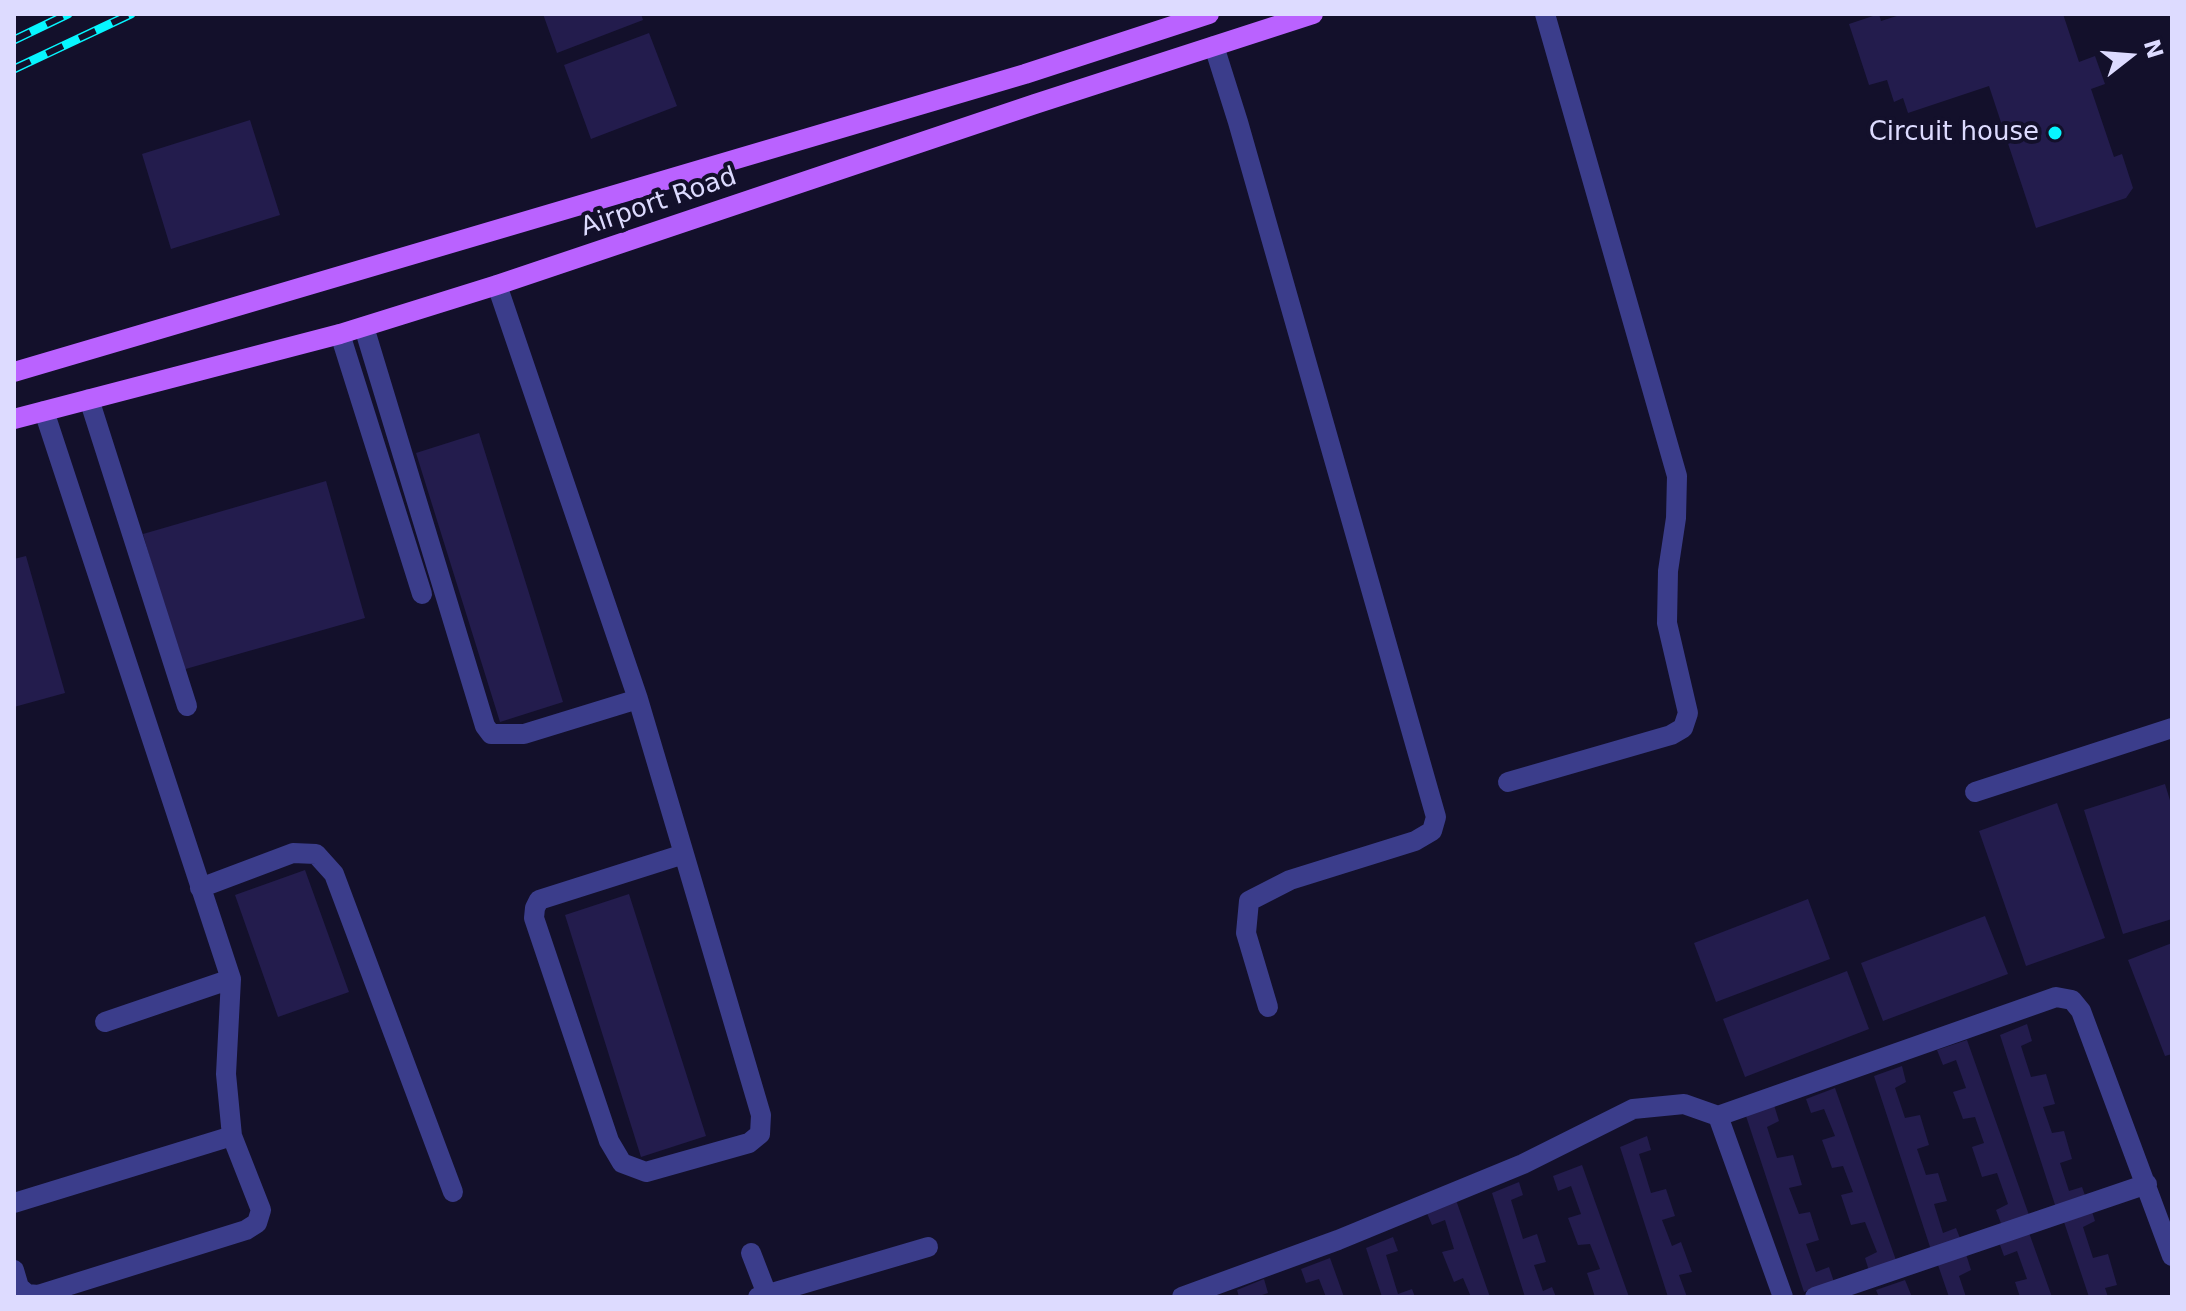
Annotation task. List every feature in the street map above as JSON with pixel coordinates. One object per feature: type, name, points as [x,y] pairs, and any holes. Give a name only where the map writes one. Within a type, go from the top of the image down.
[{"type":"main road","name":"Airport Road","points":[[14,372],[1025,74],[1209,14]]},
{"type":"main road","name":"Airport Road","points":[[14,419],[364,327],[1313,14]]},
{"type":"street","points":[[1508,782],[1671,735],[1683,728],[1688,713],[1667,623],[1668,571],[1676,518],[1677,476],[1545,14]]},
{"type":"street","points":[[1214,46],[1436,817],[1432,831],[1415,841],[1290,880],[1249,901],[1246,933],[1268,1007]]},
{"type":"street","points":[[497,285],[638,699],[684,854],[761,1115],[760,1134],[749,1143],[646,1172],[622,1163],[609,1141],[534,918],[535,908],[539,900],[684,854]]},
{"type":"street","points":[[364,327],[485,726],[491,734],[524,734],[638,699]]},
{"type":"street","points":[[340,334],[422,594]]},
{"type":"street","points":[[89,399],[187,706]]},
{"type":"street","points":[[14,1270],[19,1287],[27,1294],[38,1295],[246,1230],[257,1223],[261,1210],[232,1136],[226,1074],[231,979],[44,411]]},
{"type":"street","points":[[1975,792],[2172,728]]},
{"type":"street","points":[[200,888],[293,853],[316,854],[334,874],[453,1192]]},
{"type":"street","points":[[105,1022],[231,979]]},
{"type":"street","points":[[1182,1297],[1338,1240],[1523,1164],[1633,1109],[1684,1104],[1718,1116],[2056,997],[2072,1000],[2081,1011],[2172,1256]]},
{"type":"street","points":[[1718,1116],[1783,1297]]},
{"type":"street","points":[[14,1203],[232,1136]]},
{"type":"street","points":[[1815,1297],[2147,1184]]},
{"type":"street","points":[[751,1253],[765,1296],[928,1247]]},
{"type":"building","points":[[543,14],[641,14],[643,20],[557,53]]},
{"type":"building","name":"Circuit house","points":[[1879,14],[1881,21],[1903,14],[2063,14],[2079,62],[2095,56],[2105,84],[2091,89],[2114,157],[2122,154],[2133,188],[2126,198],[2036,228],[1989,86],[1908,113],[1903,98],[1894,102],[1887,80],[1869,85],[1849,24]]},
{"type":"building","points":[[649,33],[677,106],[591,139],[564,65]]},
{"type":"building","points":[[250,120],[280,215],[171,249],[142,154]]},
{"type":"building","points":[[479,433],[563,702],[500,722],[416,453]]},
{"type":"building","points":[[326,481],[365,618],[182,670],[143,534]]},
{"type":"building","points":[[26,556],[65,693],[14,707],[14,559]]},
{"type":"building","points":[[2165,784],[2172,807],[2172,919],[2123,934],[2084,810]]},
{"type":"building","points":[[2057,803],[2105,938],[2026,966],[1979,831]]},
{"type":"building","points":[[305,870],[349,992],[278,1017],[235,895]]},
{"type":"building","points":[[629,894],[706,1136],[641,1157],[565,915]]},
{"type":"building","points":[[1808,899],[1830,959],[1716,1002],[1694,943]]},
{"type":"building","points":[[1985,916],[2008,974],[1883,1021],[1861,963]]},
{"type":"building","points":[[2172,943],[2172,1054],[2165,1056],[2128,960]]},
{"type":"building","points":[[1847,971],[1869,1029],[1745,1077],[1723,1019]]},
{"type":"building","points":[[2027,1024],[2032,1041],[2021,1046],[2031,1077],[2046,1074],[2055,1104],[2043,1107],[2052,1133],[2064,1131],[2072,1159],[2060,1163],[2069,1191],[2082,1187],[2087,1201],[2057,1211],[2000,1035]]},
{"type":"building","points":[[1967,1040],[2029,1215],[2002,1226],[1996,1210],[2008,1204],[1997,1173],[1982,1177],[1972,1147],[1984,1143],[1975,1117],[1963,1119],[1953,1092],[1966,1088],[1956,1060],[1943,1065],[1937,1050]]},
{"type":"building","points":[[1902,1066],[1906,1082],[1895,1088],[1905,1118],[1920,1115],[1929,1145],[1917,1149],[1926,1175],[1938,1173],[1947,1201],[1934,1204],[1943,1233],[1956,1228],[1962,1243],[1932,1253],[1874,1076]]},
{"type":"building","points":[[1835,1088],[1897,1263],[1870,1274],[1865,1258],[1877,1252],[1865,1222],[1851,1225],[1841,1195],[1853,1192],[1843,1166],[1832,1168],[1822,1140],[1835,1136],[1824,1109],[1811,1113],[1806,1099]]},
{"type":"building","points":[[1774,1105],[1779,1121],[1767,1127],[1777,1158],[1793,1155],[1802,1185],[1789,1188],[1799,1214],[1810,1212],[1819,1240],[1806,1244],[1816,1272],[1829,1267],[1834,1282],[1804,1292],[1746,1116]]},
{"type":"building","points":[[1647,1136],[1651,1150],[1639,1154],[1651,1193],[1666,1189],[1675,1216],[1662,1220],[1672,1246],[1681,1242],[1692,1272],[1679,1275],[1687,1297],[1668,1297],[1620,1147]]},
{"type":"building","points":[[1582,1165],[1629,1297],[1595,1297],[1587,1273],[1600,1269],[1590,1244],[1578,1245],[1568,1218],[1581,1214],[1571,1186],[1558,1191],[1553,1176]]},
{"type":"building","points":[[1519,1182],[1523,1195],[1511,1200],[1523,1239],[1537,1234],[1546,1262],[1534,1265],[1543,1291],[1552,1287],[1556,1297],[1525,1297],[1492,1193]]},
{"type":"building","points":[[1456,1200],[1490,1297],[1471,1297],[1463,1278],[1454,1282],[1442,1252],[1454,1249],[1445,1220],[1432,1225],[1426,1211]]},
{"type":"building","points":[[2090,1205],[2095,1221],[2083,1227],[2093,1258],[2108,1254],[2117,1285],[2105,1288],[2108,1297],[2089,1297],[2062,1216]]},
{"type":"building","points":[[2028,1230],[2052,1297],[2020,1297],[2015,1282],[2027,1279],[2017,1251],[2004,1256],[1999,1242]]},
{"type":"building","points":[[1393,1237],[1398,1251],[1386,1255],[1398,1294],[1412,1289],[1415,1297],[1382,1297],[1366,1248]]},
{"type":"building","points":[[1966,1254],[1971,1270],[1959,1276],[1966,1297],[1949,1297],[1938,1265]]},
{"type":"building","points":[[1330,1258],[1344,1297],[1326,1297],[1319,1279],[1306,1283],[1301,1269]]},
{"type":"building","points":[[1264,1279],[1268,1293],[1239,1297],[1237,1290]]},
{"type":"building","points":[[1905,1280],[1912,1297],[1879,1297],[1876,1290]]},
{"type":"railway","points":[[14,40],[68,14]]},
{"type":"railway","points":[[14,69],[131,14]]},
{"type":"place","name":"Circuit house","points":[[2055,133]]}]
